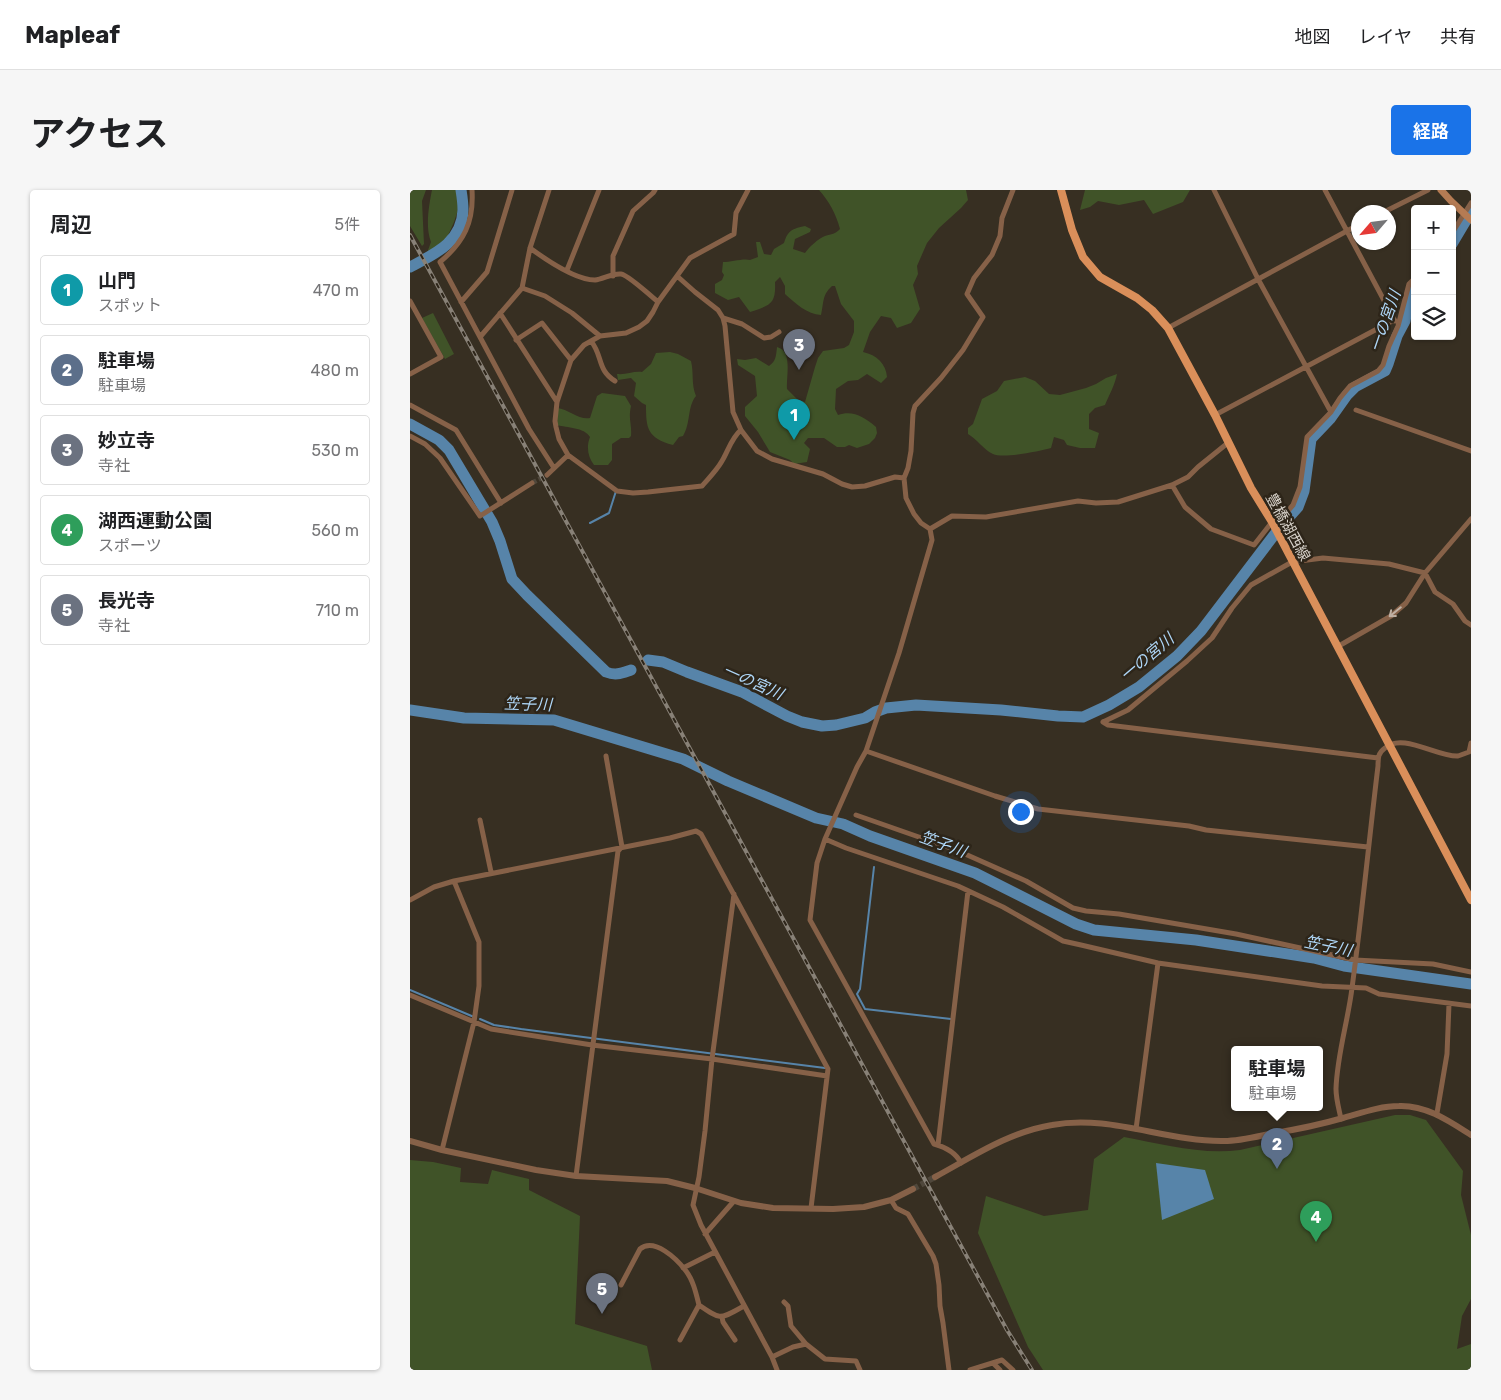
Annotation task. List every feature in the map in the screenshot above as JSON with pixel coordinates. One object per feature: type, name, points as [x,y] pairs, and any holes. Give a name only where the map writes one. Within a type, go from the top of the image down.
[{"type":"main road","name":"豊橋湖西線","points":[[1061,190],[1072,230],[1083,257],[1100,277],[1137,298],[1152,310],[1168,328],[1229,442],[1250,488],[1272,523],[1471,900]]},
{"type":"main road","points":[[1440,190],[1468,217]]},
{"type":"street","points":[[472,190],[472,207],[468,227],[461,241],[440,262],[529,429],[554,468]]},
{"type":"street","points":[[461,302],[486,272],[512,190]]},
{"type":"street","points":[[480,337],[522,288],[530,248],[549,190]]},
{"type":"street","points":[[567,270],[599,190]]},
{"type":"street","points":[[613,276],[613,256],[633,211],[655,190]]},
{"type":"street","points":[[741,430],[722,462],[702,486],[633,493],[617,491],[568,455],[559,439],[555,421],[556,402],[571,360],[584,345],[600,336],[626,333],[647,321],[658,302],[690,258],[734,234],[736,213],[748,190]]},
{"type":"street","points":[[961,1163],[954,1154],[934,1144],[810,920],[817,863],[825,839],[866,751],[899,653],[932,540],[930,529],[921,523],[914,514],[906,498],[904,478],[911,451],[913,413],[915,406],[941,378],[963,350],[983,317],[967,294],[974,278],[992,255],[1000,236],[1002,218],[1013,190]]},
{"type":"street","points":[[1214,190],[1258,279],[1331,412]]},
{"type":"street","points":[[1325,190],[1398,326]]},
{"type":"street","points":[[1396,206],[1428,190]]},
{"type":"street","points":[[1456,229],[1468,217],[1471,203]]},
{"type":"street","points":[[1168,328],[1351,229]]},
{"type":"street","points":[[530,248],[575,276],[588,280],[597,280],[621,274],[628,277],[658,302]]},
{"type":"street","points":[[677,276],[718,310],[723,318],[733,412],[741,430],[753,446],[764,455],[823,474],[852,487],[865,486],[895,477],[904,478]]},
{"type":"street","points":[[1172,486],[1184,507],[1211,529],[1254,545],[1272,523],[1293,505],[1300,487],[1307,437],[1331,412],[1350,386],[1381,368],[1398,326],[1411,282]]},
{"type":"street","points":[[522,288],[545,296],[572,313],[600,336]]},
{"type":"street","points":[[410,301],[441,357],[410,374]]},
{"type":"street","points":[[500,313],[556,402]]},
{"type":"street","points":[[723,318],[742,324],[764,338],[779,332]]},
{"type":"street","points":[[1215,415],[1394,320]]},
{"type":"street","points":[[516,340],[542,322],[571,360]]},
{"type":"street","points":[[591,341],[598,349],[604,373],[615,381]]},
{"type":"street","points":[[410,405],[456,430],[501,503]]},
{"type":"street","points":[[1356,410],[1471,451]]},
{"type":"street","points":[[410,436],[425,444],[440,458],[480,516],[532,484]]},
{"type":"street","points":[[930,529],[952,516],[986,517],[1078,501],[1096,503],[1118,502],[1172,486],[1188,477],[1229,442]]},
{"type":"street","points":[[547,475],[568,455]]},
{"type":"street","points":[[1337,647],[1391,616],[1406,603],[1425,573],[1471,519]]},
{"type":"street","points":[[1378,758],[1108,725],[1103,722],[1128,710],[1194,656],[1212,638],[1232,608],[1251,585],[1292,562],[1323,558],[1389,564],[1425,573],[1436,592],[1453,604],[1471,625]]},
{"type":"street","points":[[1341,1119],[1336,1090],[1352,985],[1378,758],[1389,744],[1395,743],[1410,744],[1458,756],[1469,752],[1471,743]]},
{"type":"street","points":[[866,751],[1038,809],[1368,848]]},
{"type":"street","points":[[606,756],[622,847]]},
{"type":"street","points":[[856,815],[956,850],[1026,881],[1073,908],[1236,934],[1355,960],[1433,964],[1471,972]]},
{"type":"street","points":[[480,820],[490,872]]},
{"type":"street","points":[[410,900],[434,887],[490,872],[670,838],[696,831],[701,834],[828,1069],[810,1208]]},
{"type":"street","points":[[825,839],[968,891],[1003,907],[1063,941],[1158,963],[1322,986],[1352,985],[1366,988],[1379,994],[1471,1006]]},
{"type":"street","points":[[576,1176],[618,851],[622,847]]},
{"type":"street","points":[[442,1150],[474,1022],[479,986],[479,942],[454,881]]},
{"type":"street","points":[[938,1145],[968,891]]},
{"type":"street","points":[[734,893],[712,1059],[705,1131],[693,1205],[705,1234],[772,1357],[777,1370]]},
{"type":"street","points":[[1136,1129],[1158,963]]},
{"type":"street","points":[[410,995],[491,1029],[592,1045],[712,1059],[827,1076]]},
{"type":"street","points":[[1437,1114],[1446,1054],[1449,1004]]},
{"type":"street","points":[[935,1177],[1003,1140],[1052,1124],[1089,1122],[1120,1125],[1204,1140],[1226,1141],[1278,1133],[1399,1106],[1414,1107],[1437,1114],[1471,1135]]},
{"type":"street","points":[[410,1141],[442,1150],[536,1170],[576,1176],[667,1181],[696,1188],[734,1201],[773,1208],[833,1209],[864,1207],[891,1200],[913,1189]]},
{"type":"street","points":[[891,1200],[896,1208],[908,1214],[934,1256],[949,1370]]},
{"type":"street","points":[[705,1234],[734,1201]]},
{"type":"street","points":[[621,1285],[642,1247],[651,1245],[667,1252],[686,1271],[699,1304],[715,1316],[724,1317],[744,1306]]},
{"type":"street","points":[[683,1268],[715,1252]]},
{"type":"street","points":[[784,1302],[788,1306],[791,1326],[806,1344],[825,1359],[856,1361],[860,1370]]},
{"type":"street","points":[[680,1340],[699,1304]]},
{"type":"street","points":[[722,1317],[734,1340]]},
{"type":"street","points":[[772,1357],[793,1347],[806,1344]]},
{"type":"street","points":[[970,1370],[1002,1360],[1013,1370]]},
{"type":"street","points":[[993,1363],[1000,1370]]},
{"type":"green space","points":[[410,190],[426,190],[422,201],[424,244],[422,246],[410,226]]},
{"type":"green space","points":[[432,190],[456,190],[459,207],[445,242],[435,250],[427,253],[431,242],[428,223]]},
{"type":"green space","points":[[819,190],[966,190],[968,200],[939,228],[927,243],[917,266],[918,274],[913,285],[920,309],[911,323],[897,328],[891,318],[881,316],[870,332],[863,352],[873,355],[883,364],[887,377],[881,383],[867,374],[858,380],[848,381],[836,389],[835,409],[838,415],[849,413],[867,420],[876,427],[877,433],[875,438],[869,444],[857,448],[849,445],[837,447],[824,438],[808,438],[804,443],[810,449],[807,462],[794,464],[790,460],[770,452],[758,432],[745,416],[745,407],[757,396],[755,376],[738,365],[737,359],[756,358],[769,366],[776,356],[777,347],[782,349],[788,365],[787,389],[798,400],[805,402],[818,358],[823,351],[844,348],[849,345],[854,332],[854,321],[841,304],[835,286],[829,289],[825,296],[821,315],[806,311],[785,294],[785,286],[780,277],[775,282],[771,303],[750,312],[739,297],[728,300],[715,293],[715,284],[722,280],[724,275],[722,272],[723,262],[750,260],[758,257],[756,242],[760,242],[764,254],[771,255],[774,249],[784,243],[791,231],[805,226],[811,229],[810,232],[795,239],[793,249],[805,253],[819,239],[838,231],[840,229],[834,213]]},
{"type":"green space","points":[[1085,190],[1190,190],[1183,202],[1153,214],[1144,200],[1119,205],[1098,201],[1090,207],[1080,210]]},
{"type":"green space","points":[[433,313],[454,354],[445,359],[422,318]]},
{"type":"green space","points":[[670,352],[691,361],[696,396],[691,405],[683,436],[679,437],[673,445],[653,435],[648,426],[646,405],[634,396],[636,383],[631,378],[618,380],[617,374],[642,372],[651,364],[656,353]]},
{"type":"green space","points":[[1117,374],[1105,405],[1095,408],[1089,414],[1089,429],[1099,433],[1095,448],[1080,448],[1067,445],[1064,440],[1054,437],[1051,448],[1005,456],[993,454],[968,434],[968,428],[973,424],[982,399],[997,391],[1004,381],[1025,377],[1035,381],[1049,394],[1060,395],[1086,388]]},
{"type":"green space","points":[[602,393],[625,396],[631,406],[631,436],[629,438],[621,438],[612,444],[612,460],[608,465],[594,465],[588,452],[590,437],[584,431],[557,425],[558,408],[582,418],[590,418],[597,396]]},
{"type":"green space","points":[[1395,1115],[1410,1115],[1426,1120],[1463,1171],[1461,1195],[1471,1235],[1471,1299],[1462,1316],[1457,1349],[1471,1344],[1471,1370],[1043,1370],[1028,1347],[978,1233],[986,1196],[1044,1216],[1088,1210],[1094,1159],[1124,1137],[1196,1150],[1240,1150]]},
{"type":"green space","points":[[410,1160],[433,1162],[461,1168],[460,1182],[488,1184],[492,1170],[529,1179],[529,1190],[580,1216],[575,1324],[647,1346],[652,1370],[410,1370]]},
{"type":"water","points":[[1156,1163],[1205,1170],[1214,1199],[1162,1220]]},
{"type":"waterway","points":[[410,267],[446,246],[458,231],[463,210],[461,190]]},
{"type":"waterway","name":"一の宮川","points":[[1456,237],[1471,212]]},
{"type":"waterway","name":"一の宮川","points":[[648,660],[663,662],[742,692],[787,716],[802,722],[822,726],[836,725],[865,718],[886,708],[916,705],[1083,717],[1109,705],[1139,687],[1177,656],[1201,631],[1281,526],[1298,507],[1304,491],[1311,439],[1330,419],[1355,387],[1385,371],[1397,336],[1405,321],[1411,291]]},
{"type":"waterway","name":"一の宮川","points":[[410,424],[439,440],[449,450],[492,522],[512,579],[606,672],[616,674],[631,670]]},
{"type":"waterway","points":[[590,523],[609,513],[616,491]]},
{"type":"waterway","name":"笠子川","points":[[410,710],[464,718],[554,720],[683,759],[728,781],[816,818],[843,824],[870,836],[975,873],[1076,924],[1094,930],[1196,940],[1314,958],[1344,966],[1471,984]]},
{"type":"waterway","points":[[874,867],[860,989],[857,994],[865,1009],[951,1019]]},
{"type":"waterway","points":[[410,990],[474,1017]]},
{"type":"waterway","points":[[480,1019],[494,1025],[521,1029]]},
{"type":"waterway","points":[[521,1029],[825,1068]]},
{"type":"tunnel","points":[[532,483],[547,475]]},
{"type":"tunnel","points":[[913,1189],[935,1177]]},
{"type":"railway","points":[[410,235],[1007,1330],[1032,1370]]},
{"type":"place","name":"妙立寺","points":[[799,370]]},
{"type":"place","name":"山門","points":[[794,440]]},
{"type":"place","name":"駐車場","points":[[1277,1169]]},
{"type":"place","name":"湖西運動公園","points":[[1316,1242]]},
{"type":"place","name":"長光寺","points":[[602,1314]]}]
